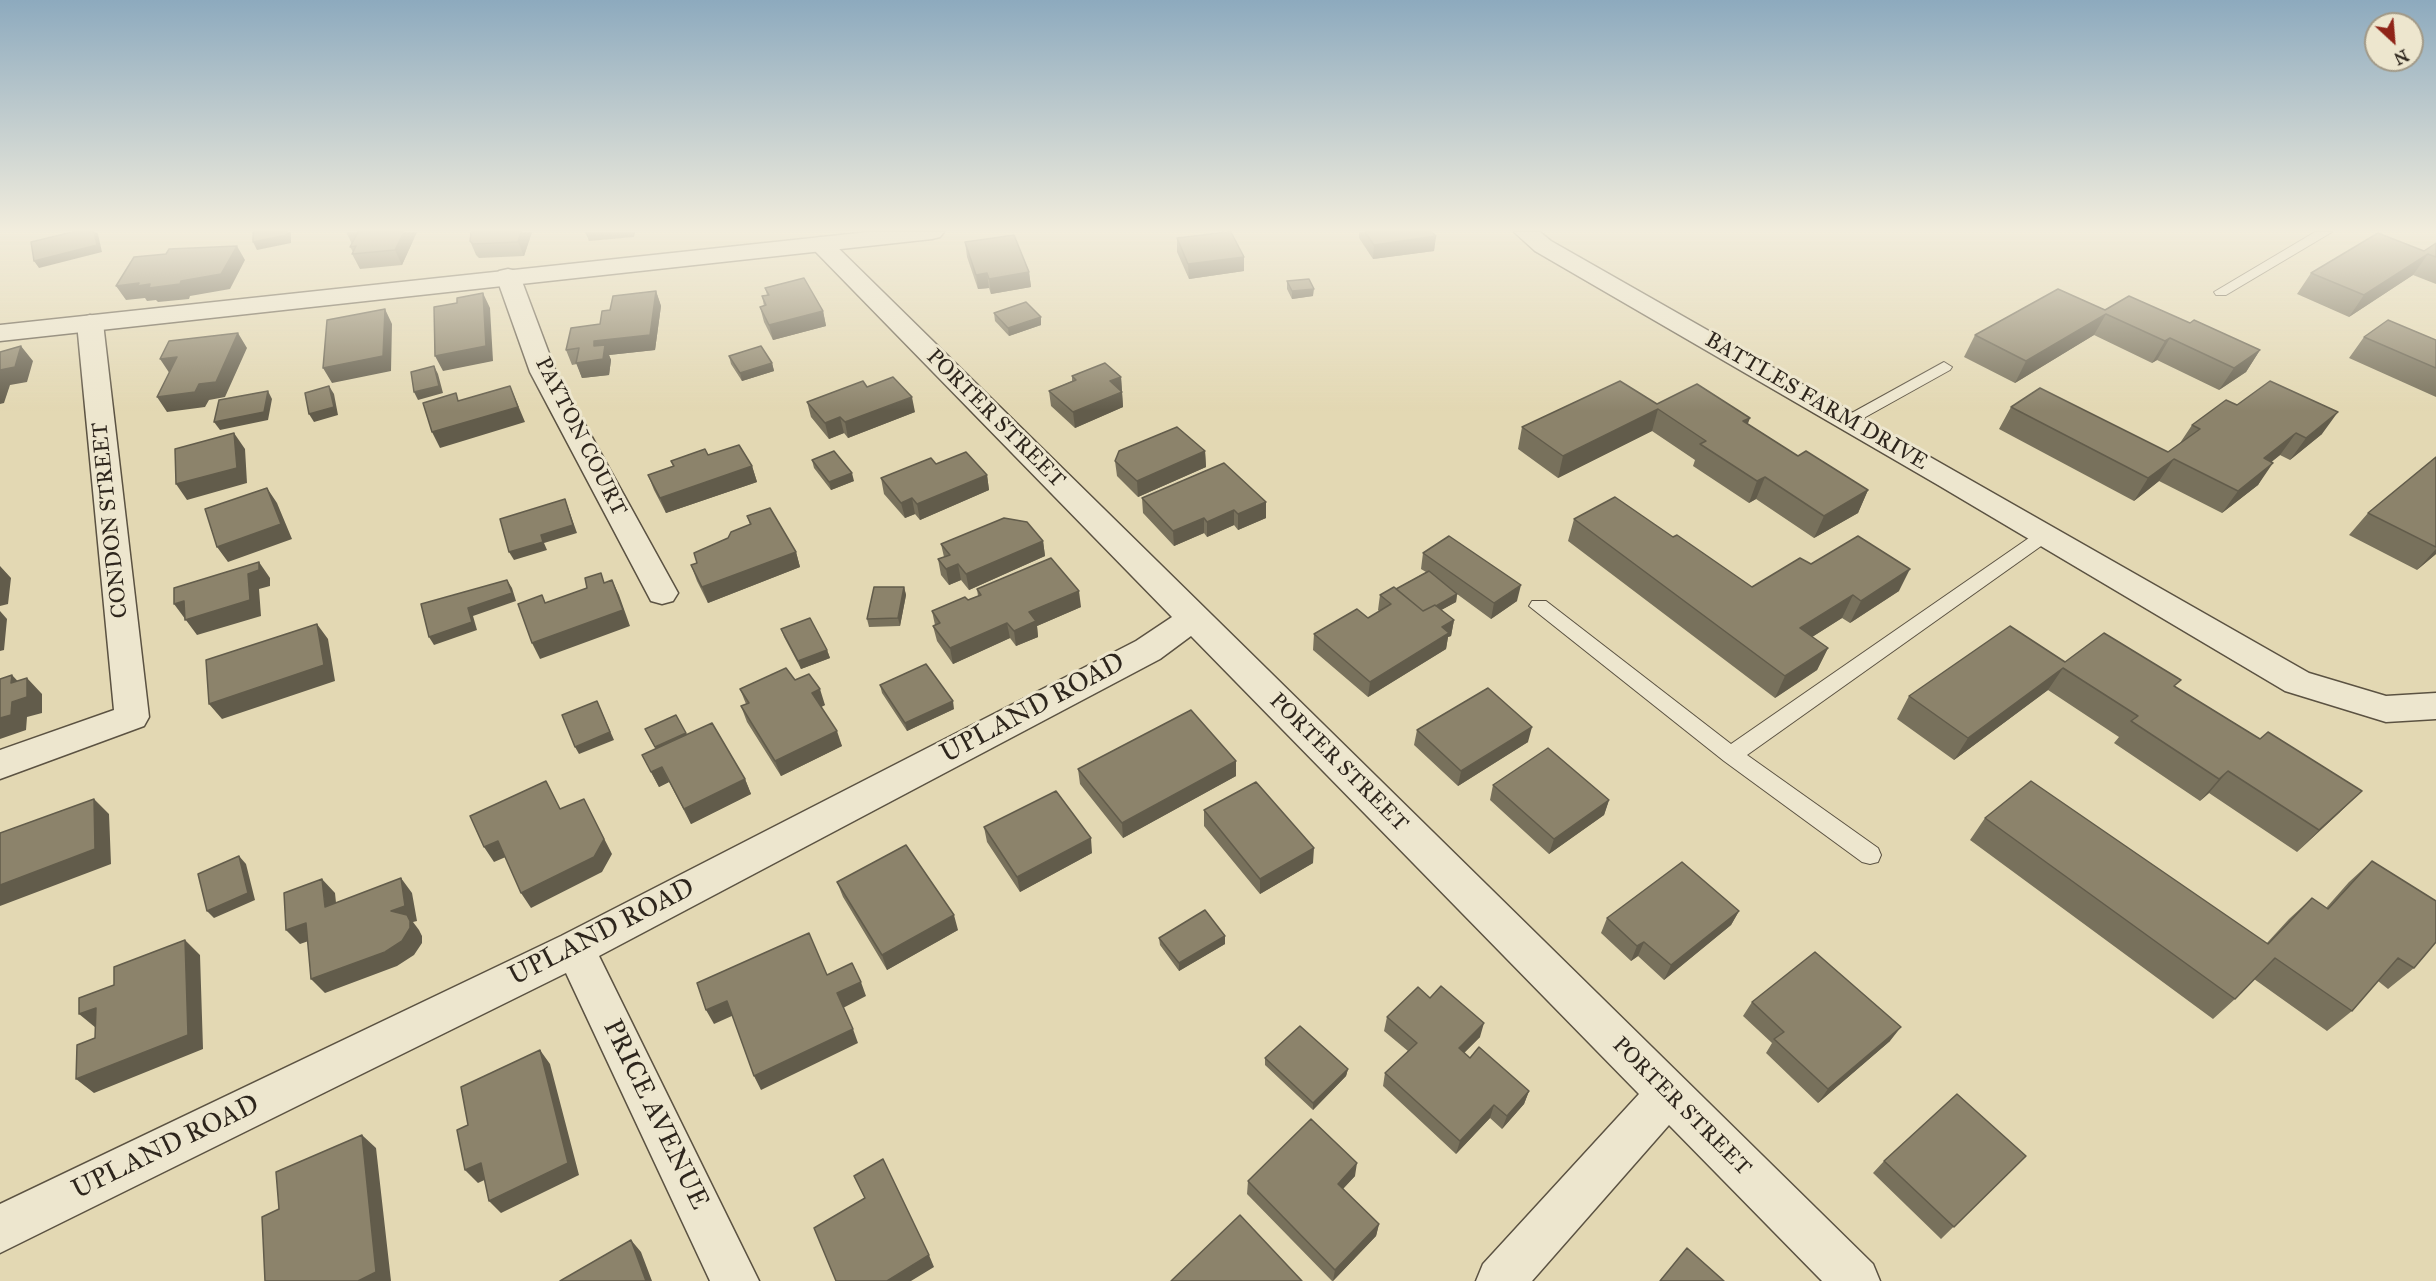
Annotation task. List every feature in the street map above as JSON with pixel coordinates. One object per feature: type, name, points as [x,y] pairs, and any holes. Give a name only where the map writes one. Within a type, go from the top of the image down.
[{"type":"street","points":[[0,333],[368,292]]},
{"type":"street","name":"PAYTON COURT","points":[[514,292],[543,372],[662,593]]},
{"type":"street","name":"PORTER STREET","points":[[869,292],[1856,1281]]},
{"type":"street","name":"BATTLES FARM DRIVE","points":[[1623,292],[2297,682],[2386,709],[2436,706]]},
{"type":"street","name":"CONDON STREET","points":[[0,765],[132,717],[90,323]]},
{"type":"street","name":"UPLAND ROAD","points":[[0,1229],[575,949],[1148,650],[1194,618]]},
{"type":"street","name":"PRICE AVENUE","points":[[575,949],[735,1281]]},
{"type":"street","points":[[1500,1281],[1668,1094]]},
{"type":"lane","points":[[1847,420],[1944,367]]},
{"type":"lane","points":[[1731,755],[2045,535]]},
{"type":"lane","points":[[1539,606],[1731,755],[1870,855]]},
{"type":"building","points":[[656,292],[650,335],[594,341],[594,346],[605,345],[603,359],[576,363],[579,348],[566,350],[571,328],[600,324],[602,311],[610,310],[613,296]]},
{"type":"building","points":[[767,292],[812,292],[823,311],[769,325],[760,307],[766,305],[762,296],[769,295]]},
{"type":"building","points":[[2053,292],[2064,292],[2105,310],[2129,296],[2190,323],[2194,320],[2260,350],[2234,368],[2170,338],[2165,341],[2106,314],[2026,361],[1975,335]]},
{"type":"building","points":[[483,293],[486,346],[435,356],[434,307],[457,303],[457,298]]},
{"type":"building","points":[[1026,302],[1041,317],[1008,328],[994,313]]},
{"type":"building","points":[[385,309],[383,356],[323,368],[327,320]]},
{"type":"building","points":[[2388,320],[2436,340],[2436,368],[2364,337]]},
{"type":"building","points":[[238,333],[216,382],[199,384],[195,392],[157,397],[177,357],[160,359],[169,341]]},
{"type":"building","points":[[21,346],[15,367],[0,370],[0,352]]},
{"type":"building","points":[[761,346],[772,363],[740,373],[729,356]]},
{"type":"building","points":[[1105,363],[1121,377],[1110,381],[1122,392],[1073,412],[1049,391],[1076,380],[1072,376]]},
{"type":"building","points":[[434,366],[439,386],[414,392],[411,372]]},
{"type":"building","points":[[893,377],[912,397],[845,422],[840,417],[825,423],[807,402],[863,381],[867,387]]},
{"type":"building","points":[[1620,381],[1657,404],[1697,384],[1750,418],[1743,421],[1798,456],[1806,451],[1868,490],[1824,516],[1765,477],[1757,481],[1700,444],[1706,441],[1658,409],[1563,456],[1522,427]]},
{"type":"building","points":[[2270,381],[2338,412],[2306,438],[2296,433],[2264,458],[2273,463],[2238,491],[2174,459],[2148,478],[2011,407],[2040,388],[2168,452],[2200,429],[2192,425],[2226,400],[2237,405]]},
{"type":"building","points":[[329,386],[334,407],[309,414],[305,393]]},
{"type":"building","points":[[510,386],[518,407],[432,432],[423,403],[456,393],[458,401]]},
{"type":"building","points":[[268,391],[264,412],[214,422],[219,400]]},
{"type":"building","points":[[1177,427],[1205,451],[1137,481],[1115,461],[1119,451]]},
{"type":"building","points":[[234,433],[237,468],[176,484],[175,449]]},
{"type":"building","points":[[739,445],[752,466],[660,498],[648,475],[674,466],[671,461],[705,449],[708,455]]},
{"type":"building","points":[[834,451],[852,473],[829,482],[812,460]]},
{"type":"building","points":[[966,452],[987,475],[917,504],[912,498],[901,503],[881,478],[931,458],[936,464]]},
{"type":"building","points":[[2436,457],[2436,547],[2368,513]]},
{"type":"building","points":[[1224,463],[1266,502],[1238,514],[1234,510],[1207,522],[1204,518],[1173,531],[1142,498]]},
{"type":"building","points":[[267,488],[281,524],[217,547],[205,509]]},
{"type":"building","points":[[1615,497],[1673,537],[1677,535],[1752,587],[1800,558],[1811,564],[1858,536],[1910,569],[1861,601],[1853,595],[1800,628],[1828,648],[1785,676],[1574,519]]},
{"type":"building","points":[[565,499],[573,525],[541,535],[543,542],[509,552],[500,519]]},
{"type":"building","points":[[770,508],[796,552],[702,587],[691,565],[697,563],[694,553],[728,538],[731,532],[751,524],[747,516]]},
{"type":"building","points":[[1004,518],[1027,522],[1043,541],[966,574],[958,564],[946,569],[938,559],[950,555],[941,544]]},
{"type":"building","points":[[1449,536],[1521,585],[1494,603],[1423,553]]},
{"type":"building","points":[[1051,558],[1079,591],[1029,612],[1036,621],[1014,631],[1007,623],[950,648],[933,626],[940,623],[932,611],[965,597],[968,600],[981,595],[977,589]]},
{"type":"building","points":[[259,562],[259,570],[248,574],[250,600],[185,620],[184,601],[174,604],[174,588]]},
{"type":"building","points":[[1429,571],[1457,594],[1423,611],[1396,589]]},
{"type":"building","points":[[601,573],[604,583],[612,580],[623,610],[532,643],[518,604],[542,595],[545,603],[587,588],[585,578]]},
{"type":"building","points":[[507,580],[512,593],[468,608],[472,622],[429,637],[421,604]]},
{"type":"building","points":[[874,587],[904,587],[898,618],[867,619]]},
{"type":"building","points":[[1394,587],[1423,611],[1435,605],[1454,620],[1442,627],[1449,633],[1370,682],[1314,634],[1357,609],[1368,618],[1391,604],[1380,595]]},
{"type":"building","points":[[810,618],[827,650],[798,661],[781,629]]},
{"type":"building","points":[[317,624],[324,665],[209,704],[206,660]]},
{"type":"building","points":[[2010,626],[2065,662],[2104,633],[2181,680],[2174,686],[2260,739],[2268,732],[2362,791],[2319,830],[2228,771],[2219,779],[2131,721],[2138,716],[2063,668],[1968,738],[1909,696]]},
{"type":"building","points":[[926,664],[953,701],[905,723],[880,685]]},
{"type":"building","points":[[786,668],[795,680],[809,674],[820,689],[812,693],[837,731],[775,761],[741,706],[749,703],[740,689]]},
{"type":"building","points":[[12,675],[11,683],[27,678],[27,697],[12,702],[11,715],[0,718],[0,679]]},
{"type":"building","points":[[1488,688],[1532,727],[1461,771],[1417,730]]},
{"type":"building","points":[[597,701],[610,732],[575,747],[562,715]]},
{"type":"building","points":[[1191,710],[1236,761],[1122,823],[1078,769]]},
{"type":"building","points":[[676,715],[686,733],[655,747],[645,729]]},
{"type":"building","points":[[712,723],[745,779],[684,809],[662,767],[651,772],[642,755]]},
{"type":"building","points":[[1548,748],[1609,800],[1554,839],[1493,785]]},
{"type":"building","points":[[546,781],[560,809],[584,799],[604,839],[594,857],[521,893],[498,841],[484,847],[470,816]]},
{"type":"building","points":[[2031,781],[2268,944],[2312,898],[2328,909],[2372,861],[2436,901],[2436,942],[2414,968],[2398,958],[2352,1011],[2275,958],[2235,999],[1985,818]]},
{"type":"building","points":[[1256,782],[1314,848],[1260,879],[1204,810]]},
{"type":"building","points":[[1056,791],[1091,838],[1017,877],[984,827]]},
{"type":"building","points":[[94,799],[95,849],[0,885],[0,833]]},
{"type":"building","points":[[906,845],[954,915],[882,955],[837,882]]},
{"type":"building","points":[[239,856],[248,893],[207,911],[198,874]]},
{"type":"building","points":[[1682,862],[1739,911],[1671,965],[1644,942],[1637,946],[1607,918]]},
{"type":"building","points":[[401,878],[405,906],[391,911],[407,915],[410,921],[410,928],[402,941],[385,952],[311,979],[306,923],[286,930],[284,893],[322,879],[325,907]]},
{"type":"building","points":[[1205,910],[1225,936],[1179,963],[1159,938]]},
{"type":"building","points":[[809,933],[827,975],[852,963],[861,982],[837,993],[853,1029],[754,1076],[727,1001],[706,1010],[697,983]]},
{"type":"building","points":[[185,940],[188,1035],[76,1079],[77,1045],[95,1038],[96,1008],[79,1014],[79,998],[114,985],[114,967]]},
{"type":"building","points":[[1815,952],[1901,1027],[1828,1089],[1774,1039],[1784,1032],[1752,1002]]},
{"type":"building","points":[[1441,986],[1484,1023],[1459,1048],[1470,1058],[1479,1047],[1529,1091],[1507,1116],[1494,1105],[1460,1141],[1385,1073],[1417,1043],[1387,1017],[1418,987],[1430,998]]},
{"type":"building","points":[[1300,1026],[1348,1069],[1313,1103],[1265,1058]]},
{"type":"building","points":[[540,1050],[568,1163],[489,1201],[481,1163],[465,1170],[457,1130],[468,1125],[461,1087]]},
{"type":"building","points":[[1957,1094],[2026,1156],[1954,1227],[1884,1161]]},
{"type":"building","points":[[1311,1119],[1357,1163],[1338,1184],[1379,1224],[1335,1270],[1248,1181]]},
{"type":"building","points":[[362,1135],[376,1272],[358,1281],[265,1281],[262,1217],[279,1209],[276,1172]]},
{"type":"building","points":[[883,1159],[929,1255],[887,1281],[836,1281],[814,1228],[865,1198],[854,1176]]},
{"type":"building","points":[[1240,1215],[1302,1281],[1171,1281]]},
{"type":"building","points":[[631,1240],[646,1281],[560,1281]]},
{"type":"building","points":[[1687,1248],[1724,1281],[1660,1281]]}]
